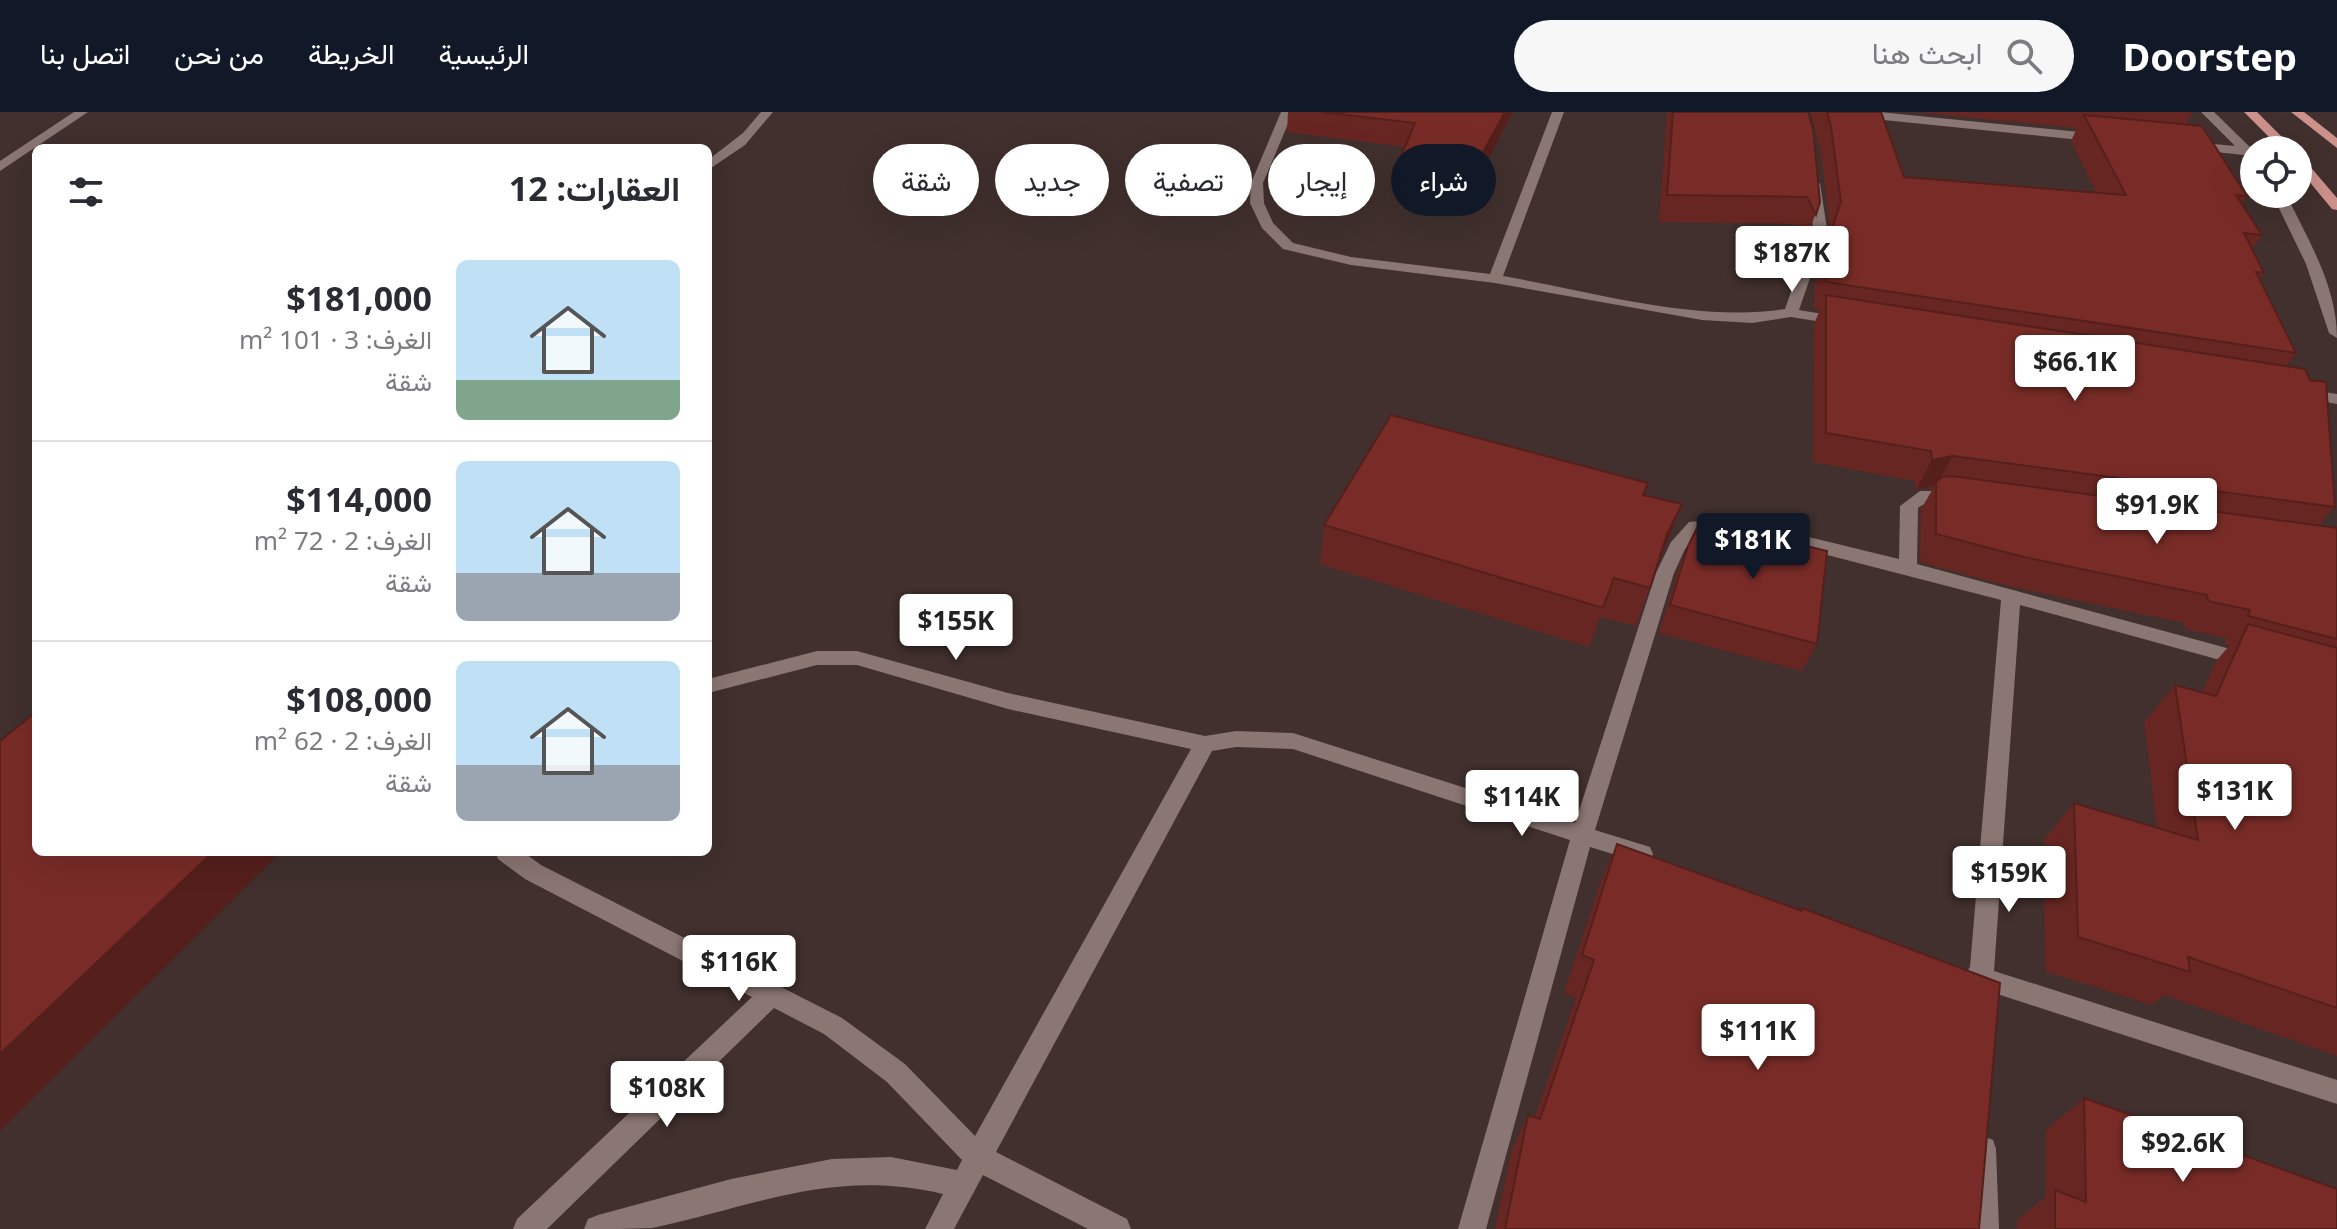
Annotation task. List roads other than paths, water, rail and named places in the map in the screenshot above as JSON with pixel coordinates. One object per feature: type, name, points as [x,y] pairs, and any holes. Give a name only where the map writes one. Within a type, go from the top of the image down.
[{"type":"main road","points":[[2250,112],[2275,136]]},
{"type":"main road","points":[[2297,112],[2337,144]]},
{"type":"main road","points":[[2312,177],[2337,206]]},
{"type":"street","points":[[34,144],[82,112]]},
{"type":"street","points":[[712,163],[743,142],[767,112]]},
{"type":"street","points":[[1287,112],[1257,183],[1257,203],[1267,225],[1288,246],[1351,261],[1495,279],[1702,316],[1752,319],[1791,313],[1854,323]]},
{"type":"street","points":[[1495,279],[1558,112]]},
{"type":"street","points":[[1844,112],[2121,140]]},
{"type":"street","points":[[2207,112],[2240,144]]},
{"type":"street","points":[[2184,145],[2240,153]]},
{"type":"street","points":[[0,167],[32,146]]},
{"type":"street","points":[[1791,313],[1820,229],[1813,168]]},
{"type":"street","points":[[2286,208],[2313,264],[2337,333]]},
{"type":"street","points":[[2290,391],[2337,399]]},
{"type":"street","points":[[1908,568],[1909,506],[1920,497],[1936,495],[1978,500]]},
{"type":"street","points":[[1472,1229],[1583,833],[1665,573],[1677,546],[1695,526],[1731,524],[1908,568],[2263,664]]},
{"type":"street","points":[[1980,1009],[1980,977],[2011,597]]},
{"type":"street","points":[[712,685],[817,658],[857,658],[1008,701],[1205,744],[1236,739],[1293,741],[1583,833],[1671,865]]},
{"type":"street","points":[[939,1229],[1205,744]]},
{"type":"street","points":[[511,856],[533,872],[833,1026],[896,1073],[977,1157],[1117,1229]]},
{"type":"street","points":[[1950,967],[2337,1092]]},
{"type":"street","points":[[527,1229],[773,993]]},
{"type":"street","points":[[1982,1119],[1985,1229]]},
{"type":"street","points":[[598,1229],[780,1181],[868,1170],[907,1172],[963,1185]]}]
